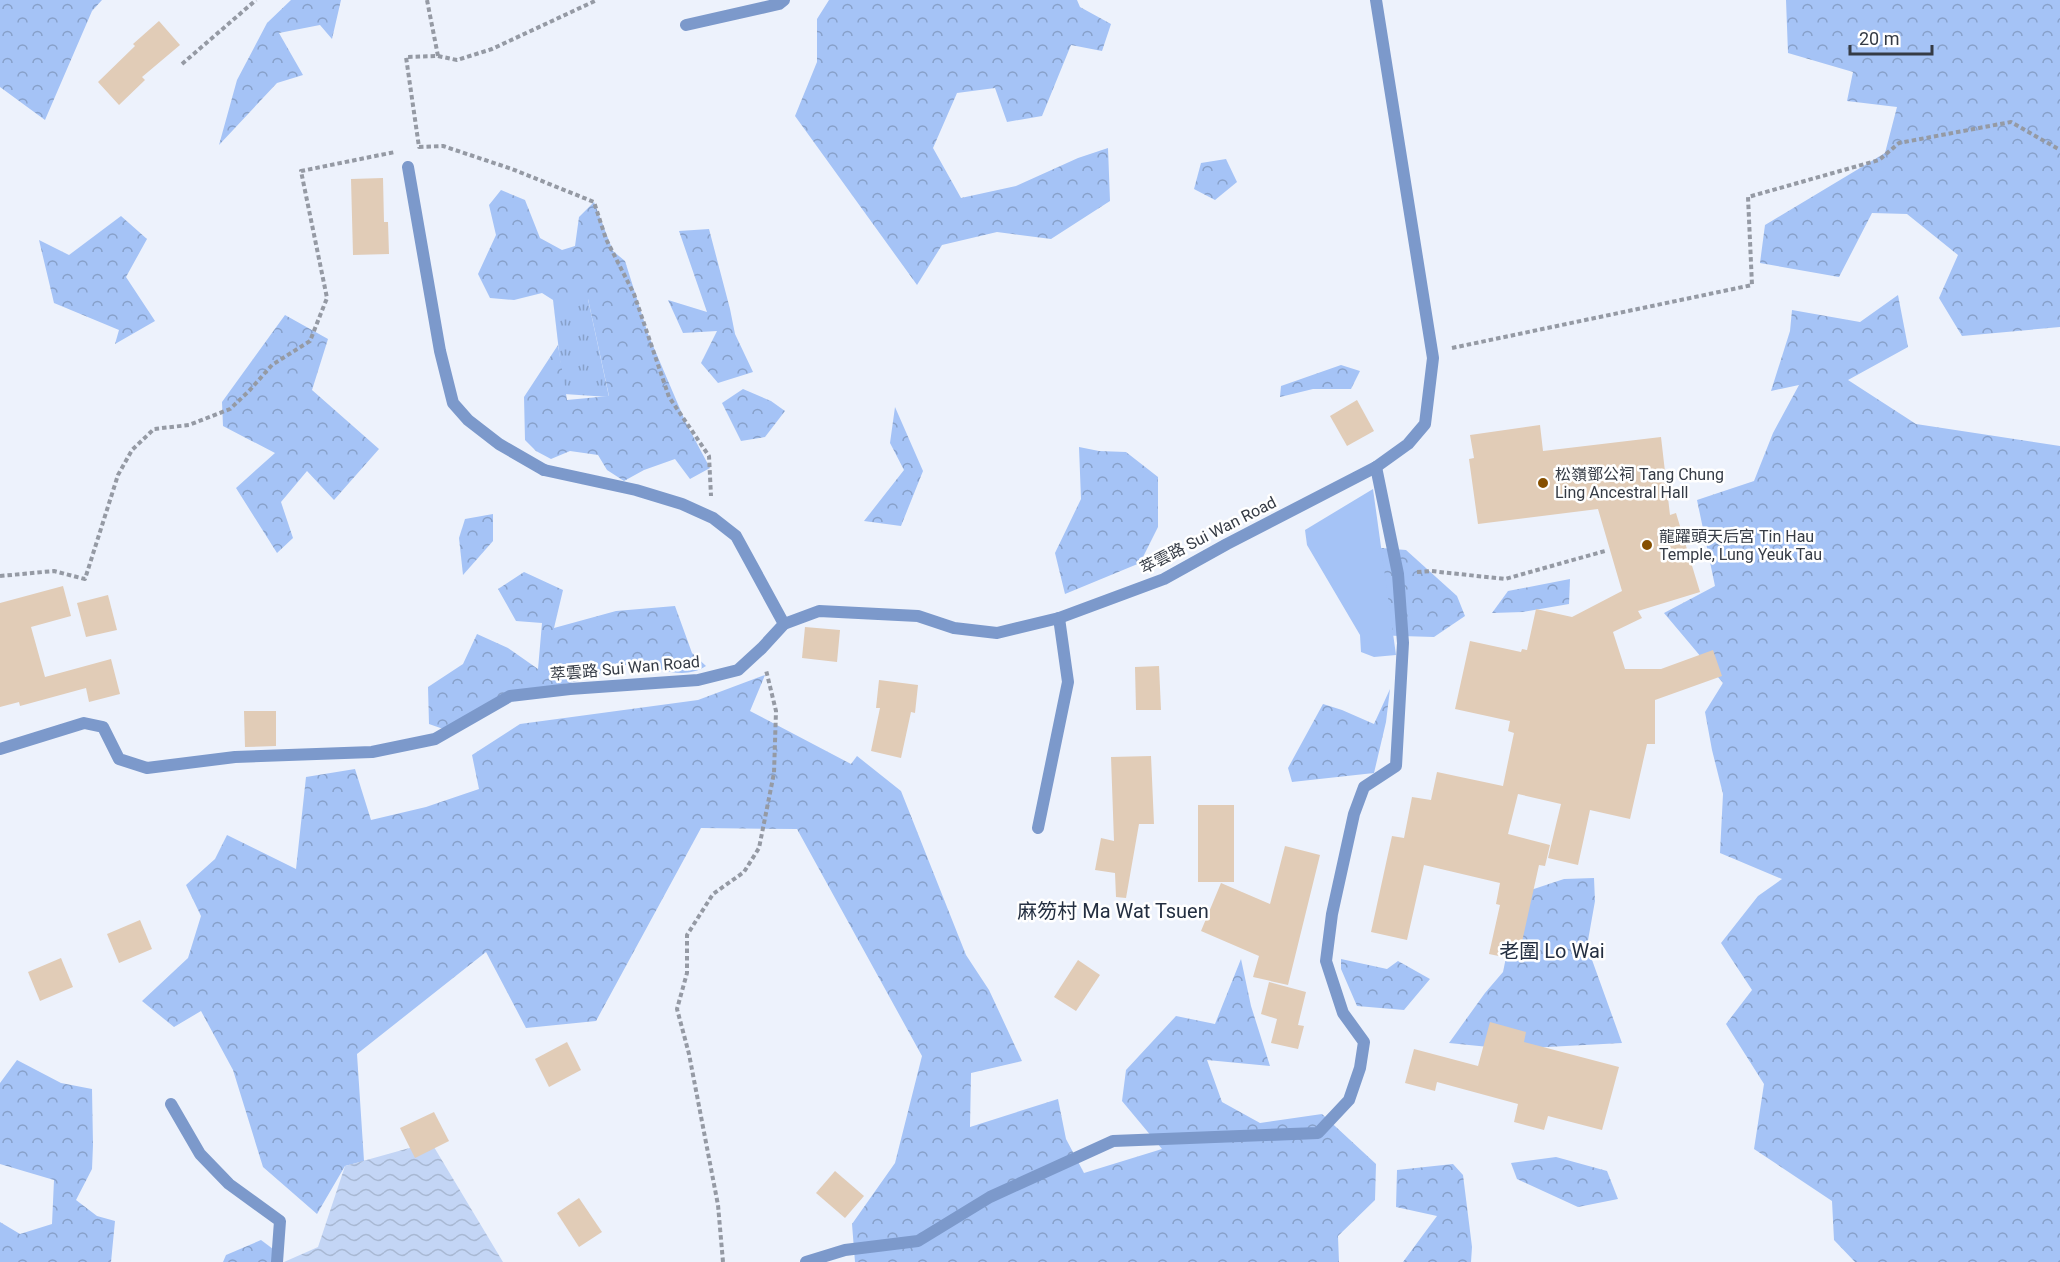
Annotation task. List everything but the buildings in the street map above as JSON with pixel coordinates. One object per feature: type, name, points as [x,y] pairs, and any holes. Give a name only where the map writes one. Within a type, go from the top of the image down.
[{"type":"street","points":[[686,25],[779,4],[784,0]]},
{"type":"street","name":"萃雲路 Sui Wan Road","points":[[0,749],[84,723],[103,727],[119,759],[147,768],[235,757],[372,752],[435,739],[510,696],[570,689],[698,680],[738,670],[784,624],[819,611],[918,616],[954,628],[998,633],[1059,618],[1164,579],[1376,467],[1408,444],[1425,424],[1433,358],[1376,0]]},
{"type":"street","points":[[408,167],[440,351],[453,403],[468,420],[499,444],[544,470],[654,496],[682,504],[713,518],[736,536],[784,624]]},
{"type":"street","points":[[806,1262],[845,1250],[918,1241],[990,1197],[1113,1140],[1318,1133],[1349,1100],[1360,1068],[1364,1042],[1343,1013],[1326,961],[1332,914],[1353,814],[1364,788],[1396,766],[1403,643],[1398,574],[1376,467]]},
{"type":"street","points":[[1038,828],[1068,682],[1059,618]]},
{"type":"street","points":[[171,1104],[200,1154],[229,1184],[280,1221],[277,1262]]},
{"type":"path","points":[[182,64],[256,0]]},
{"type":"path","points":[[427,0],[438,56]]},
{"type":"path","points":[[419,147],[406,57],[438,56],[456,60],[492,49],[597,0]]},
{"type":"path","points":[[1432,352],[1752,285],[1748,197],[1880,160],[1899,143],[2011,122],[2060,150]]},
{"type":"path","points":[[408,150],[443,146],[512,169],[594,202],[606,239],[634,294],[669,397],[709,456],[713,518]]},
{"type":"path","points":[[0,576],[54,571],[85,579],[118,475],[132,450],[154,429],[189,426],[230,409],[272,365],[310,340],[327,298],[301,171],[398,152]]},
{"type":"path","points":[[1398,574],[1431,571],[1504,579],[1605,551]]},
{"type":"path","points":[[723,1262],[716,1194],[689,1054],[676,1009],[687,973],[687,935],[713,894],[744,872],[759,849],[774,772],[776,711],[762,648]]},
{"type":"green space","points":[[0,0],[102,0],[92,11],[45,120],[0,87]]},
{"type":"green space","points":[[291,0],[341,0],[332,39],[320,25],[279,33],[303,75],[277,83],[219,145],[237,80],[267,23]]},
{"type":"green space","points":[[829,0],[1077,0],[1080,7],[1111,24],[1102,51],[1071,45],[1042,116],[1007,122],[995,88],[957,93],[933,148],[961,198],[1016,186],[1078,158],[1108,148],[1110,201],[1051,239],[997,232],[942,245],[917,285],[795,116],[817,62],[817,19]]},
{"type":"green space","points":[[1786,0],[2060,0],[2060,327],[1962,336],[1939,298],[1958,255],[1907,214],[1872,213],[1839,277],[1760,263],[1765,225],[1885,153],[1897,107],[1847,101],[1853,72],[1788,53]]},
{"type":"green space","points":[[1226,159],[1237,182],[1215,200],[1194,189],[1201,163]]},
{"type":"green space","points":[[501,190],[525,200],[540,238],[562,250],[575,246],[579,217],[594,202],[613,251],[625,261],[648,334],[686,423],[710,468],[690,479],[675,459],[644,470],[624,481],[607,470],[598,455],[570,451],[551,459],[536,451],[525,440],[524,397],[558,345],[567,400],[609,396],[588,299],[553,300],[542,293],[514,300],[490,298],[478,274],[496,235],[489,205]]},
{"type":"green space","points":[[121,216],[147,239],[126,277],[155,321],[115,344],[119,330],[54,303],[39,240],[69,255]]},
{"type":"green space","points":[[709,229],[735,334],[753,372],[718,383],[701,363],[717,331],[683,333],[668,300],[707,312],[679,231]]},
{"type":"green space","points":[[586,290],[609,397],[564,394],[553,300]]},
{"type":"green space","points":[[1898,295],[1908,347],[1848,380],[1916,424],[2060,446],[2060,1262],[1855,1262],[1834,1240],[1832,1201],[1754,1149],[1764,1084],[1726,1024],[1752,990],[1721,943],[1758,896],[1782,879],[1720,853],[1723,794],[1705,712],[1723,683],[1664,613],[1715,586],[1697,500],[1754,481],[1773,433],[1799,385],[1771,391],[1790,331],[1792,310],[1860,322]]},
{"type":"green space","points":[[285,315],[328,339],[312,390],[379,449],[334,500],[307,471],[281,502],[293,538],[277,553],[236,488],[275,453],[223,426],[222,402]]},
{"type":"green space","points":[[1341,365],[1360,371],[1351,389],[1313,389],[1280,397],[1281,386]]},
{"type":"green space","points":[[743,389],[771,401],[785,411],[765,437],[741,441],[722,403]]},
{"type":"green space","points":[[895,407],[923,471],[901,526],[864,521],[904,470],[890,443]]},
{"type":"green space","points":[[1079,447],[1099,451],[1126,452],[1158,477],[1158,527],[1140,563],[1065,594],[1055,553],[1081,499]]},
{"type":"green space","points":[[1373,489],[1396,655],[1374,657],[1361,652],[1360,635],[1307,545],[1305,530]]},
{"type":"green space","points":[[493,514],[493,541],[463,575],[459,538],[465,519]]},
{"type":"green space","points":[[1358,546],[1406,550],[1457,596],[1465,616],[1434,637],[1369,635]]},
{"type":"green space","points":[[524,572],[563,590],[554,628],[616,611],[675,606],[692,653],[706,666],[681,673],[638,661],[577,681],[510,696],[449,731],[429,724],[428,687],[463,664],[477,634],[508,648],[538,669],[542,623],[516,621],[498,589]]},
{"type":"green space","points":[[1570,579],[1569,604],[1523,612],[1492,613],[1508,591]]},
{"type":"green space","points":[[765,675],[750,711],[851,764],[857,756],[901,791],[966,955],[989,990],[1022,1061],[971,1073],[970,1127],[1058,1099],[1066,1139],[1084,1173],[1162,1149],[1122,1101],[1126,1070],[1176,1016],[1215,1024],[1241,959],[1251,1006],[1270,1066],[1207,1060],[1222,1102],[1260,1123],[1322,1114],[1376,1164],[1375,1200],[1338,1236],[1339,1262],[855,1262],[852,1224],[895,1163],[922,1056],[797,829],[701,828],[596,1021],[526,1028],[486,952],[357,1054],[364,1161],[345,1166],[317,1214],[263,1167],[233,1070],[201,1011],[174,1027],[142,1001],[188,958],[201,916],[186,885],[215,859],[227,835],[296,869],[306,777],[355,769],[371,820],[426,807],[479,789],[472,755],[520,724],[698,700]]},
{"type":"green space","points":[[1390,689],[1386,722],[1374,773],[1292,782],[1288,768],[1323,704],[1374,724]]},
{"type":"green space","points":[[1594,878],[1595,901],[1587,946],[1622,1043],[1509,1049],[1449,1043],[1503,972],[1519,894],[1564,879]]},
{"type":"green space","points":[[1341,959],[1387,969],[1398,961],[1430,979],[1404,1010],[1357,1006],[1341,969]]},
{"type":"green space","points":[[17,1060],[61,1083],[92,1089],[92,1169],[76,1200],[97,1216],[115,1221],[111,1262],[0,1262],[0,1222],[20,1234],[52,1224],[54,1180],[0,1164],[0,1083]]},
{"type":"green space","points":[[1556,1157],[1607,1171],[1618,1199],[1578,1207],[1517,1179],[1511,1163]]},
{"type":"green space","points":[[1453,1164],[1463,1175],[1472,1247],[1471,1262],[1403,1262],[1437,1216],[1396,1207],[1397,1170]]},
{"type":"green space","points":[[261,1240],[277,1252],[271,1262],[223,1262],[226,1255]]},
{"type":"water","points":[[431,1142],[503,1262],[284,1262],[318,1247],[345,1166]]},
{"type":"place","name":"松嶺鄧公祠 Tang Chung Ling Ancestral Hall","points":[[1543,483]]},
{"type":"place","name":"龍躍頭天后宮 Tin Hau Temple, Lung Yeuk Tau","points":[[1647,545]]},
{"type":"district","name":"麻笏村 Ma Wat Tsuen","points":[[1113,911]]},
{"type":"district","name":"老圍 Lo Wai","points":[[1552,951]]}]
